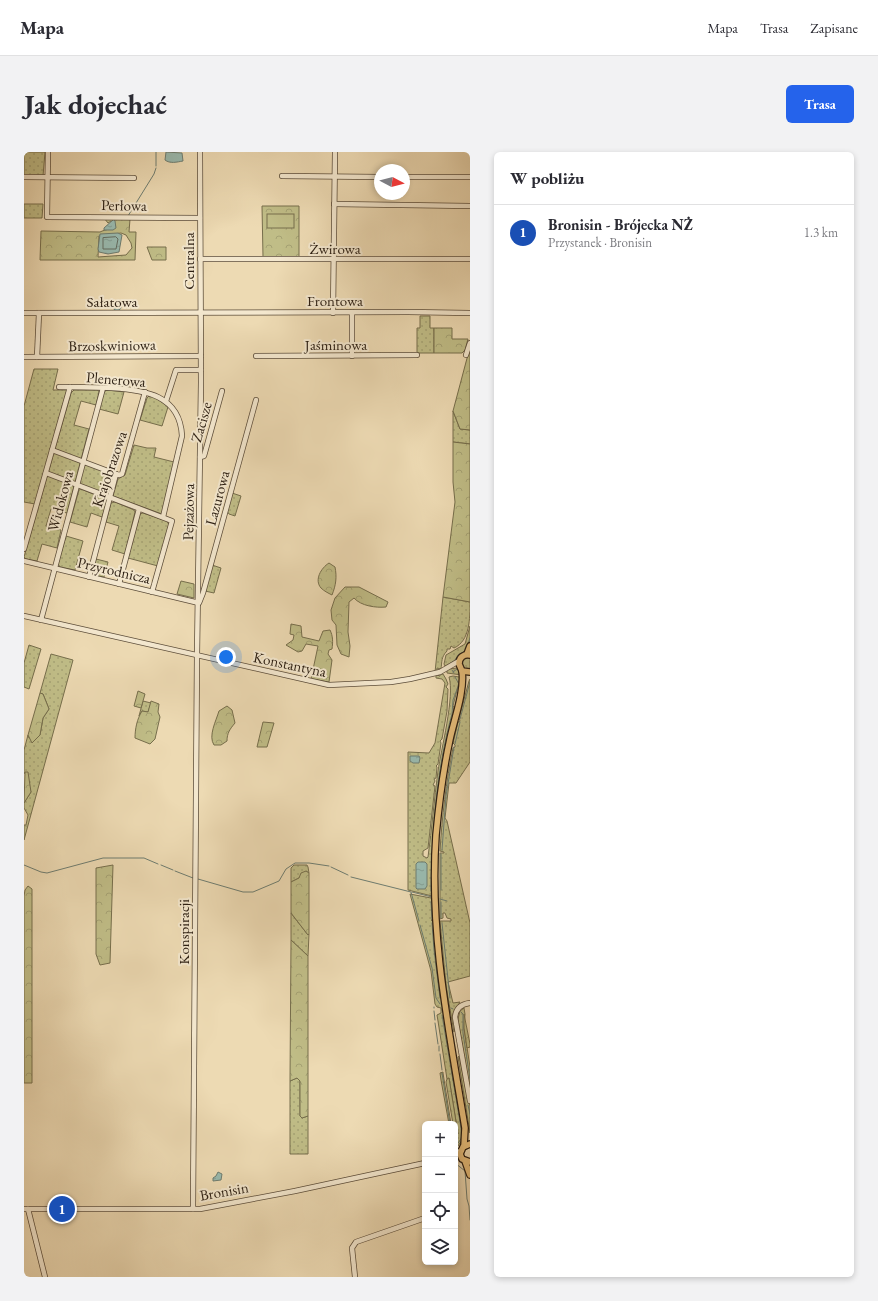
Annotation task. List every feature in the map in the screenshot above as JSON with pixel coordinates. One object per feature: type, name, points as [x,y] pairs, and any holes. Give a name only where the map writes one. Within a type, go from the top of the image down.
[{"type":"main road","points":[[462,688],[459,661],[461,657],[469,654],[470,646]]},
{"type":"main road","points":[[461,669],[470,672],[462,688],[448,745],[441,790],[436,848],[435,894],[436,936],[440,975],[468,1144],[458,1153],[466,1161],[470,1175]]},
{"type":"street","points":[[47,177],[48,152]]},
{"type":"street","name":"Centralna","points":[[200,152],[201,370]]},
{"type":"street","points":[[333,313],[335,152]]},
{"type":"street","points":[[282,176],[374,177]]},
{"type":"street","points":[[24,177],[134,178]]},
{"type":"street","name":"Perłowa","points":[[47,177],[47,217],[200,218]]},
{"type":"street","points":[[410,177],[470,177]]},
{"type":"street","points":[[334,204],[470,206]]},
{"type":"street","name":"Żwirowa","points":[[200,259],[470,259]]},
{"type":"street","points":[[352,312],[352,356]]},
{"type":"street","name":"Sałatowa","points":[[24,313],[200,313]]},
{"type":"street","points":[[38,357],[39,313]]},
{"type":"street","name":"Frontowa","points":[[200,313],[470,313]]},
{"type":"street","points":[[466,355],[470,343]]},
{"type":"street","name":"Jaśminowa","points":[[256,356],[417,355]]},
{"type":"street","name":"Brzoskwiniowa","points":[[24,357],[201,356]]},
{"type":"street","points":[[166,402],[176,370],[201,370]]},
{"type":"street","name":"Pejzażowa","points":[[197,655],[199,602],[201,370]]},
{"type":"street","name":"Plenerowa","points":[[59,387],[136,390],[157,396],[166,402],[175,412],[181,426],[182,436],[163,517]]},
{"type":"street","points":[[24,549],[70,387]]},
{"type":"street","name":"Widokowa","points":[[41,620],[103,388]]},
{"type":"street","name":"Zacisze","points":[[200,457],[204,456],[222,391]]},
{"type":"street","name":"Krajobrazowa","points":[[89,577],[116,474],[122,474],[145,392]]},
{"type":"street","name":"Lazurowa","points":[[199,602],[203,593],[256,400]]},
{"type":"street","points":[[52,450],[116,474]]},
{"type":"street","points":[[46,473],[172,521],[152,592]]},
{"type":"street","points":[[119,584],[139,509]]},
{"type":"street","name":"Przyrodnicza","points":[[24,561],[199,602]]},
{"type":"street","name":"Konstantyna","points":[[24,616],[329,685],[392,682],[435,673],[446,669]]},
{"type":"street","name":"Konspiracji","points":[[193,1209],[197,655]]},
{"type":"street","points":[[446,669],[459,661]]},
{"type":"street","points":[[446,669],[461,669]]},
{"type":"street","points":[[470,1003],[460,1006],[455,1016],[470,1101]]},
{"type":"street","name":"Bronisin","points":[[26,1209],[205,1208],[422,1164]]},
{"type":"street","points":[[26,1209],[45,1277]]},
{"type":"street","points":[[355,1277],[352,1248],[356,1242],[422,1219]]},
{"type":"green space","points":[[24,152],[45,152],[43,176],[24,176]]},
{"type":"green space","points":[[24,204],[43,204],[42,218],[24,218]]},
{"type":"green space","points":[[262,206],[299,206],[299,258],[263,257]]},
{"type":"green space","points":[[267,214],[294,214],[294,228],[267,228]]},
{"type":"green space","points":[[104,218],[130,219],[129,232],[136,232],[135,260],[40,260],[41,231],[100,232],[116,226],[111,221],[108,223]],"holes":[[[121,233],[126,235],[132,248],[126,255],[98,257],[99,236]]]},
{"type":"green space","points":[[147,247],[166,247],[166,260],[152,260]]},
{"type":"green space","points":[[420,316],[430,316],[430,328],[434,328],[434,353],[417,353],[417,328],[420,328]]},
{"type":"green space","points":[[434,328],[452,328],[452,339],[468,339],[465,350],[462,353],[434,353]]},
{"type":"green space","points":[[470,347],[470,430],[460,429],[453,411]]},
{"type":"green space","points":[[34,369],[58,369],[53,390],[67,390],[35,504],[24,502],[24,406]]},
{"type":"green space","points":[[74,390],[98,390],[99,392],[96,405],[81,401],[74,425],[89,429],[67,513],[51,509],[46,526],[61,530],[57,548],[42,544],[37,561],[26,559],[24,557],[71,393]]},
{"type":"green space","points":[[107,390],[124,392],[118,414],[99,409],[104,392]]},
{"type":"green space","points":[[150,395],[168,407],[162,426],[140,420],[147,398]]},
{"type":"green space","points":[[453,411],[460,429],[470,430],[470,444],[453,442]]},
{"type":"green space","points":[[453,442],[470,444],[470,602],[443,597],[455,502],[453,482]]},
{"type":"green space","points":[[134,445],[147,448],[156,448],[154,457],[174,462],[162,514],[113,496],[118,479],[125,475]]},
{"type":"green space","points":[[87,465],[115,475],[109,495],[79,484],[84,466]]},
{"type":"green space","points":[[81,489],[105,499],[107,502],[102,517],[91,513],[87,527],[70,522],[79,490]]},
{"type":"green space","points":[[232,493],[241,496],[235,516],[229,514],[227,511]]},
{"type":"green space","points":[[115,502],[134,510],[135,512],[125,554],[112,550],[119,526],[106,522],[111,503]]},
{"type":"green space","points":[[143,513],[167,521],[169,525],[158,566],[128,558],[140,514]]},
{"type":"green space","points":[[66,536],[83,541],[75,570],[60,567],[58,564]]},
{"type":"green space","points":[[96,559],[108,562],[104,577],[94,575],[92,572]]},
{"type":"green space","points":[[329,563],[335,567],[336,571],[336,581],[332,595],[321,588],[318,581],[319,574]]},
{"type":"green space","points":[[212,565],[221,568],[214,593],[205,591]]},
{"type":"green space","points":[[181,581],[194,584],[194,598],[177,594]]},
{"type":"green space","points":[[345,587],[359,587],[388,602],[386,607],[373,607],[365,605],[354,598],[349,602],[349,657],[341,654],[337,645],[336,625],[332,620],[331,610],[335,598]]},
{"type":"green space","points":[[443,597],[470,602],[470,615],[468,628],[463,640],[454,648],[451,646],[450,649],[447,649],[443,657],[441,669],[437,668],[437,671],[435,672]]},
{"type":"green space","points":[[291,624],[301,626],[302,637],[319,641],[323,631],[330,630],[333,641],[332,649],[329,650],[328,654],[332,660],[329,682],[311,679],[318,646],[306,644],[302,651],[298,652],[286,645],[293,640],[294,635],[290,634]]},
{"type":"green space","points":[[470,626],[470,641],[467,650],[457,660],[445,666],[446,655],[465,644]]},
{"type":"green space","points":[[29,645],[41,649],[29,689],[24,687],[24,663]]},
{"type":"green space","points":[[51,654],[73,660],[24,840],[24,825],[26,825],[28,815],[24,808],[24,803],[31,792],[25,772],[24,774],[24,750],[28,735],[29,738],[40,735],[43,718],[49,709],[43,694],[40,693]]},
{"type":"green space","points":[[470,657],[470,669],[463,667],[461,662],[463,658]]},
{"type":"green space","points":[[457,668],[462,675],[447,673],[449,669]]},
{"type":"green space","points":[[440,674],[443,674],[448,684],[446,687],[448,689],[447,711],[442,739],[440,741],[438,764],[436,766],[436,778],[434,779],[435,781],[433,785],[435,786],[428,848],[423,851],[423,856],[428,857],[438,771],[449,710],[449,677],[459,677],[438,793],[433,919],[431,920],[433,922],[438,974],[453,1072],[453,1081],[455,1081],[463,1135],[463,1139],[458,1146],[458,1121],[456,1121],[449,1078],[447,1079],[437,1015],[441,1013],[441,1008],[437,1007],[435,1004],[431,971],[410,894],[431,898],[432,896],[408,890],[408,752],[429,753],[435,743],[445,683],[442,679],[436,678],[436,675],[440,676]]},
{"type":"green space","points":[[470,679],[470,762],[456,783],[449,783],[445,818],[447,821],[470,923],[470,976],[448,982],[453,1003],[460,1002],[453,1014],[454,1032],[446,986],[440,921],[451,921],[451,919],[447,918],[445,913],[443,913],[443,918],[440,919],[440,853],[444,852],[440,851],[446,787],[453,748],[455,747],[453,743]]},
{"type":"green space","points":[[138,691],[145,694],[141,708],[134,706]]},
{"type":"green space","points":[[40,693],[43,694],[49,709],[43,718],[40,735],[32,743],[28,735]]},
{"type":"green space","points":[[143,701],[151,703],[148,712],[142,711],[139,716]]},
{"type":"green space","points":[[151,701],[159,704],[158,712],[160,717],[155,739],[150,744],[135,738],[139,717],[142,711],[148,712]]},
{"type":"green space","points":[[227,706],[232,710],[235,723],[229,731],[227,741],[221,745],[214,745],[212,741],[212,733],[219,711]]},
{"type":"green space","points":[[263,722],[274,723],[267,747],[257,747]]},
{"type":"green space","points":[[25,772],[28,772],[31,792],[24,803]]},
{"type":"green space","points":[[113,865],[110,963],[100,965],[96,954],[96,868]]},
{"type":"green space","points":[[294,865],[307,865],[309,873],[306,871],[299,878],[291,882],[291,868]]},
{"type":"green space","points":[[306,871],[309,873],[308,935],[291,913],[291,882],[299,878],[301,873]]},
{"type":"green space","points":[[28,886],[32,889],[32,1083],[24,1083],[24,896],[25,890]]},
{"type":"green space","points":[[291,913],[308,935],[309,934],[308,956],[291,940]]},
{"type":"green space","points":[[291,940],[308,956],[308,1116],[302,1118],[300,1116],[300,1081],[297,1078],[290,1081]]},
{"type":"green space","points":[[464,1008],[464,1028],[470,1067],[469,1086],[458,1019],[460,1011]]},
{"type":"green space","points":[[464,1014],[470,1044],[470,1047],[467,1048],[464,1028]]},
{"type":"green space","points":[[459,1056],[470,1106],[470,1133],[458,1057]]},
{"type":"green space","points":[[443,1072],[451,1121],[448,1121],[440,1073]]},
{"type":"green space","points":[[297,1078],[300,1081],[300,1116],[302,1118],[308,1116],[308,1154],[290,1154],[290,1081]]},
{"type":"green space","points":[[449,1078],[456,1121],[452,1121],[446,1082]]},
{"type":"water","points":[[166,152],[182,153],[183,161],[169,162],[165,160]]},
{"type":"water","points":[[114,219],[116,228],[113,230],[104,230],[104,228]]},
{"type":"water","points":[[118,233],[122,235],[119,252],[108,254],[99,252],[100,234]]},
{"type":"water","points":[[117,301],[122,306],[117,311],[112,306]]},
{"type":"water","points":[[410,756],[419,756],[419,763],[413,763],[410,761]]},
{"type":"water","points":[[418,862],[425,862],[427,864],[427,886],[425,889],[416,888],[416,864]]},
{"type":"water","points":[[218,1172],[222,1174],[221,1180],[213,1181],[213,1178]]},
{"type":"waterway","points":[[156,152],[156,166]]},
{"type":"waterway","points":[[128,216],[154,174],[156,168]]},
{"type":"waterway","points":[[468,644],[470,638]]},
{"type":"waterway","points":[[449,664],[455,660],[458,655],[465,651]]},
{"type":"waterway","points":[[453,672],[457,669]]},
{"type":"waterway","points":[[431,891],[432,846],[436,802],[442,757],[452,714],[453,700],[459,684],[455,677]]},
{"type":"waterway","points":[[460,719],[470,682]]},
{"type":"waterway","points":[[455,744],[460,722]]},
{"type":"waterway","points":[[442,850],[446,796],[454,747]]},
{"type":"waterway","points":[[441,854],[441,890]]},
{"type":"waterway","points":[[24,865],[47,873],[103,858],[144,858],[158,864]]},
{"type":"waterway","points":[[198,879],[243,892],[253,892],[279,881],[286,869],[295,863],[309,863],[329,866]]},
{"type":"waterway","points":[[161,865],[173,870]]},
{"type":"waterway","points":[[331,867],[348,875]]},
{"type":"waterway","points":[[175,871],[193,878]]},
{"type":"waterway","points":[[351,877],[411,892],[419,921]]},
{"type":"waterway","points":[[412,892],[432,897]]},
{"type":"waterway","points":[[440,899],[447,901]]},
{"type":"waterway","points":[[431,902],[432,919]]},
{"type":"waterway","points":[[441,902],[441,918]]},
{"type":"waterway","points":[[432,923],[440,998]]},
{"type":"waterway","points":[[442,923],[450,998]]},
{"type":"waterway","points":[[420,925],[432,968],[436,998],[440,1004]]},
{"type":"waterway","points":[[434,1011],[435,1020]]},
{"type":"waterway","points":[[461,1012],[463,1014],[463,1033],[470,1079]]},
{"type":"waterway","points":[[442,1015],[462,1134],[458,1143]]},
{"type":"waterway","points":[[435,1023],[438,1044]]},
{"type":"waterway","points":[[439,1046],[439,1051]]},
{"type":"waterway","points":[[440,1054],[442,1070]]},
{"type":"waterway","points":[[442,1073],[450,1121]]},
{"type":"waterway","points":[[468,1105],[470,1114]]},
{"type":"waterway","points":[[458,1165],[465,1171],[470,1220]]},
{"type":"place","name":"Bronisin - Brójecka NŻ","points":[[62,1209]]}]
